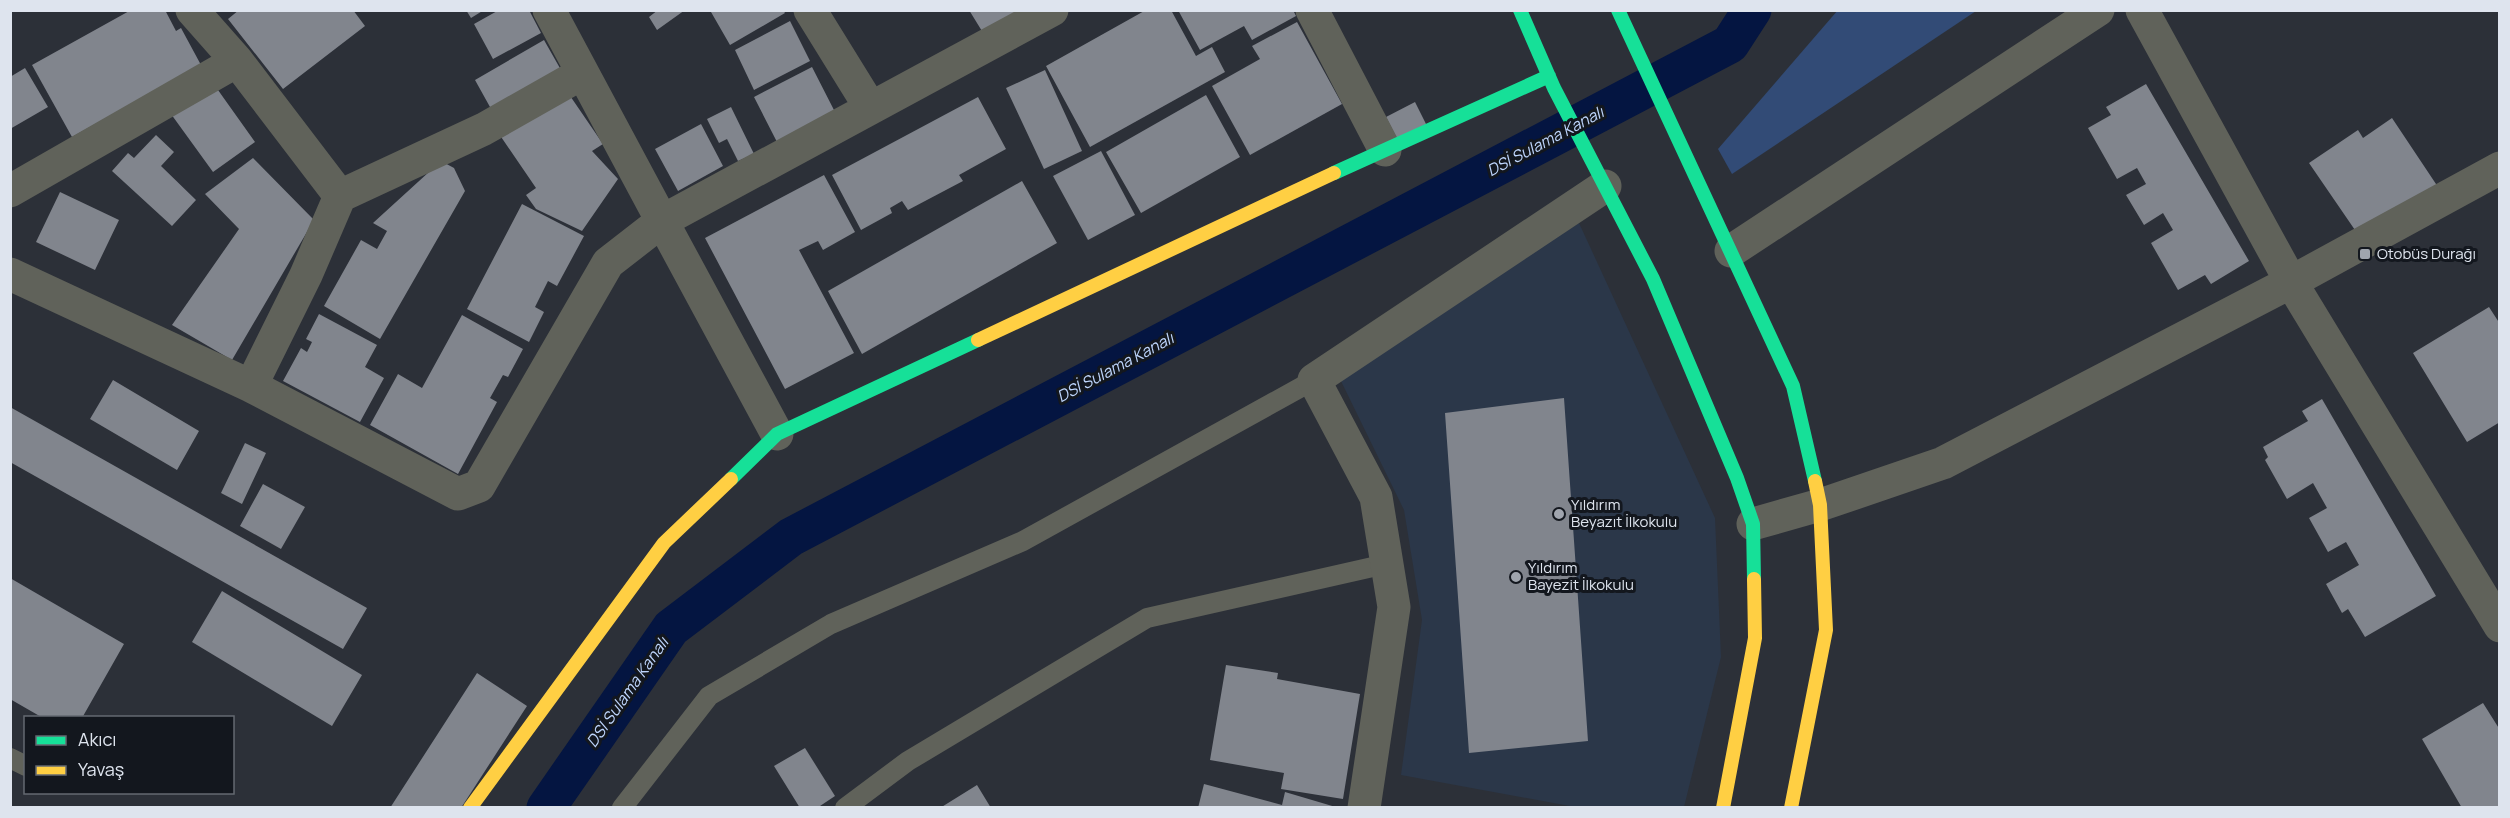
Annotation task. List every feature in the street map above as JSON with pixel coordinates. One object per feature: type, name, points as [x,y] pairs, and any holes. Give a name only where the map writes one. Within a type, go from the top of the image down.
[{"type":"main road","points":[[1521,10],[1552,82],[1653,279],[1737,478],[1753,524],[1755,638],[1722,807]]},
{"type":"main road","points":[[1618,10],[1793,386],[1820,505],[1826,630],[1791,807]]},
{"type":"main road","points":[[470,807],[664,543],[777,434],[1385,150],[1552,82]]},
{"type":"street","points":[[192,10],[237,61],[340,196]]},
{"type":"street","points":[[549,10],[581,74],[777,434]]},
{"type":"street","points":[[810,10],[870,107]]},
{"type":"street","points":[[10,274],[251,386],[458,494],[479,486],[608,263],[662,222],[1052,10]]},
{"type":"street","points":[[1312,10],[1385,150]]},
{"type":"street","points":[[1731,252],[2098,10]]},
{"type":"street","points":[[2142,10],[2291,282],[2499,626]]},
{"type":"street","points":[[10,191],[237,61]]},
{"type":"street","points":[[251,386],[306,275],[340,196],[484,129],[581,74]]},
{"type":"street","points":[[1753,524],[1820,505],[1943,463],[2291,282],[2499,168]]},
{"type":"street","points":[[1364,807],[1394,607],[1376,497],[1314,380],[1605,186]]},
{"type":"lane","points":[[622,807],[709,696],[831,624],[1023,541],[1314,380]]},
{"type":"lane","points":[[845,807],[908,761],[1147,618],[1386,564]]},
{"type":"lane","points":[[10,758],[24,765]]},
{"type":"shaded area","points":[[1838,10],[1976,11],[1732,174],[1718,149]]},
{"type":"shaded area","name":"Yıldırım Beyazıt İlkokulu","points":[[1579,223],[1715,518],[1721,657],[1684,807],[1575,807],[1401,775],[1422,620],[1404,510],[1339,377]]},
{"type":"building","points":[[131,10],[165,10],[176,31],[181,28],[201,65],[72,137],[32,65]]},
{"type":"building","points":[[239,10],[353,10],[365,26],[283,89],[228,19]]},
{"type":"building","points":[[466,10],[484,10],[471,18]]},
{"type":"building","points":[[499,10],[529,10],[541,33],[493,59],[474,24]]},
{"type":"building","points":[[658,10],[685,10],[657,30],[649,17]]},
{"type":"building","points":[[713,10],[783,10],[785,13],[730,45],[711,12]]},
{"type":"building","points":[[969,10],[1027,10],[985,36]]},
{"type":"building","points":[[1146,10],[1171,10],[1196,56],[1212,47],[1225,72],[1090,147],[1046,66]]},
{"type":"building","points":[[1178,10],[1293,10],[1296,16],[1252,40],[1244,26],[1200,50]]},
{"type":"building","points":[[790,21],[810,61],[754,90],[735,50]]},
{"type":"building","points":[[1297,22],[1342,104],[1250,155],[1212,86],[1260,59],[1252,46]]},
{"type":"building","points":[[544,40],[565,77],[495,116],[475,80]]},
{"type":"building","points":[[812,67],[835,112],[777,142],[754,97]]},
{"type":"building","points":[[25,68],[48,107],[10,129],[10,77]]},
{"type":"building","points":[[1045,70],[1082,151],[1044,169],[1006,88]]},
{"type":"building","points":[[213,83],[255,142],[213,172],[171,114]]},
{"type":"building","points":[[2146,84],[2249,261],[2211,284],[2205,275],[2178,290],[2151,243],[2173,230],[2163,213],[2144,225],[2126,195],[2146,184],[2137,168],[2117,179],[2088,128],[2111,115],[2106,107]]},
{"type":"building","points":[[564,87],[603,144],[592,151],[618,179],[582,231],[536,209],[526,195],[536,188],[495,128]]},
{"type":"building","points":[[1206,95],[1240,157],[1141,213],[1106,152]]},
{"type":"building","points":[[978,97],[1006,149],[959,175],[963,181],[908,210],[902,201],[890,208],[892,213],[861,230],[832,175]]},
{"type":"building","points":[[1415,102],[1427,126],[1398,141],[1386,117]]},
{"type":"building","points":[[731,107],[754,154],[738,161],[727,139],[719,143],[707,119]]},
{"type":"building","points":[[2392,118],[2438,187],[2357,233],[2309,163],[2358,130],[2363,138]]},
{"type":"building","points":[[701,124],[723,166],[678,191],[655,149]]},
{"type":"building","points":[[156,135],[174,152],[161,166],[196,200],[172,226],[112,171],[128,153],[134,158]]},
{"type":"building","points":[[1101,151],[1135,215],[1088,240],[1053,176]]},
{"type":"building","points":[[253,158],[314,220],[232,360],[172,325],[239,229],[205,194]]},
{"type":"building","points":[[441,161],[454,168],[465,191],[380,339],[324,306],[361,240],[377,249],[387,231],[373,223]]},
{"type":"building","points":[[824,175],[855,232],[823,250],[818,241],[799,250],[854,353],[785,389],[705,238]]},
{"type":"building","points":[[1022,181],[1057,243],[862,354],[828,291]]},
{"type":"building","points":[[60,192],[119,220],[95,270],[36,242]]},
{"type":"building","points":[[522,204],[584,236],[557,286],[548,281],[535,307],[544,312],[529,342],[467,309]]},
{"type":"building","points":[[2489,307],[2500,324],[2500,422],[2467,442],[2413,353]]},
{"type":"building","points":[[319,314],[377,345],[365,367],[384,378],[360,422],[283,381],[301,348],[307,352],[312,342],[306,339]]},
{"type":"building","points":[[462,315],[523,349],[508,377],[503,375],[490,398],[497,402],[458,474],[370,425],[398,374],[422,388]]},
{"type":"building","points":[[113,380],[199,431],[177,470],[90,419]]},
{"type":"building","name":"Yıldırım Bayezit İlkokulu","points":[[1564,398],[1588,741],[1469,753],[1445,413]]},
{"type":"building","points":[[2322,399],[2436,596],[2365,637],[2348,609],[2342,613],[2326,584],[2359,565],[2346,542],[2328,552],[2309,518],[2327,508],[2313,483],[2287,499],[2265,460],[2268,457],[2263,447],[2308,421],[2302,411]]},
{"type":"building","points":[[10,407],[367,608],[343,649],[10,462]]},
{"type":"building","points":[[245,443],[266,453],[242,504],[221,493]]},
{"type":"building","points":[[263,484],[305,507],[281,549],[240,526]]},
{"type":"building","points":[[10,578],[124,644],[83,716],[40,716],[10,699]]},
{"type":"building","points":[[222,591],[362,675],[332,726],[192,642]]},
{"type":"building","points":[[1226,665],[1278,673],[1277,679],[1360,694],[1343,799],[1281,789],[1284,773],[1210,760]]},
{"type":"building","points":[[477,673],[527,706],[461,808],[390,808]]},
{"type":"building","points":[[2483,703],[2500,730],[2500,808],[2462,808],[2422,739]]},
{"type":"building","points":[[805,748],[835,796],[817,808],[800,808],[774,766]]},
{"type":"building","points":[[1204,784],[1282,805],[1285,792],[1339,808],[1198,808]]},
{"type":"building","points":[[977,785],[991,808],[940,808]]},
{"type":"waterway","name":"DSİ Sulama Kanalı","points":[[546,808],[671,628],[791,537],[1730,44],[1752,10]]},
{"type":"traffic: fast","points":[[1520,10],[1554,88],[1653,279],[1737,478],[1753,524],[1754,579]]},
{"type":"traffic: fast","points":[[1618,10],[1793,386],[1815,481]]},
{"type":"traffic: fast","points":[[1334,173],[1549,76]]},
{"type":"traffic: fast","points":[[731,479],[777,434],[978,340]]},
{"type":"traffic: slow","points":[[978,340],[1334,173]]},
{"type":"traffic: slow","points":[[470,808],[664,543],[731,479]]},
{"type":"traffic: slow","points":[[1791,808],[1826,630],[1820,505],[1815,481]]},
{"type":"traffic: slow","points":[[1723,808],[1755,638],[1754,579]]},
{"type":"place","name":"Otobüs Durağı","points":[[2365,254]]},
{"type":"place","name":"Yıldırım Beyazıt İlkokulu","points":[[1559,514]]},
{"type":"place","name":"Yıldırım Bayezit İlkokulu","points":[[1516,577]]}]
